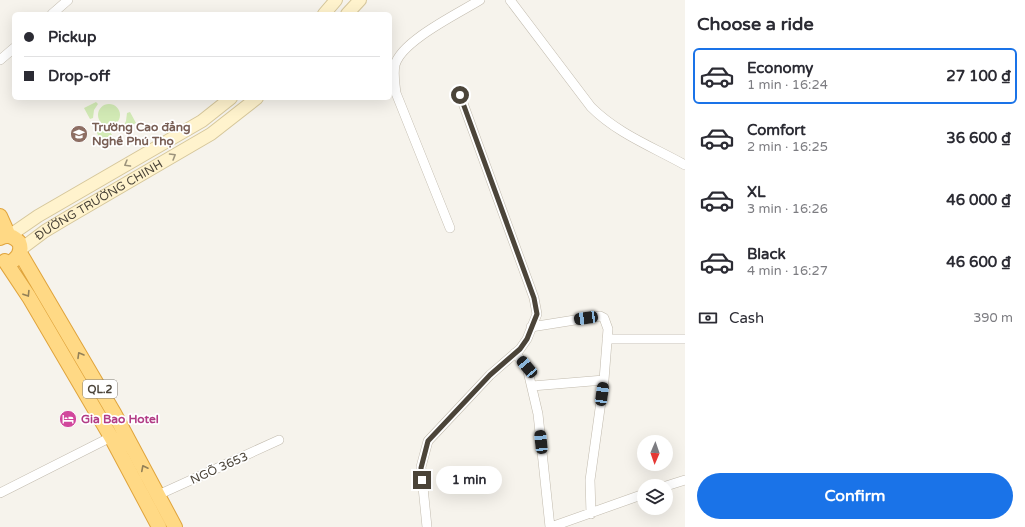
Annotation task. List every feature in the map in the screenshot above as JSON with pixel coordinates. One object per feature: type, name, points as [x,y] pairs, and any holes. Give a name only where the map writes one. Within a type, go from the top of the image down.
[{"type":"highway","name":"QL.2","points":[[0,216],[4,237],[17,240],[20,251],[114,413],[175,527]]},
{"type":"highway","name":"QL.2","points":[[20,251],[14,260],[2,262],[29,297],[111,437],[159,527]]},
{"type":"main road","points":[[326,12],[336,0]]},
{"type":"main road","points":[[349,12],[360,0]]},
{"type":"main road","name":"ĐƯỜNG TRƯỜNG CHINH","points":[[4,237],[202,121],[228,100]]},
{"type":"main road","name":"ĐƯỜNG TRƯỜNG CHINH","points":[[20,251],[45,231],[211,134],[254,100]]},
{"type":"street","points":[[54,12],[68,0]]},
{"type":"street","points":[[450,228],[396,93],[394,76],[395,65],[399,57],[408,47],[423,35],[480,0]]},
{"type":"street","points":[[510,0],[598,114],[639,142],[663,152],[685,165]]},
{"type":"street","points":[[0,60],[12,50]]},
{"type":"street","points":[[427,527],[421,468],[428,441],[490,375],[520,349],[527,339],[537,314],[534,298],[460,95]]},
{"type":"street","points":[[532,327],[600,316],[607,322],[604,380],[590,480],[591,514]]},
{"type":"street","points":[[607,339],[685,339]]},
{"type":"street","points":[[515,353],[527,367],[538,414],[551,527],[637,497]]},
{"type":"street","points":[[532,386],[604,380]]},
{"type":"street","points":[[0,493],[111,437]]},
{"type":"street","name":"NGÕ 3653","points":[[158,495],[279,440]]},
{"type":"street","points":[[673,484],[685,480]]},
{"type":"green space","points":[[96,102],[98,104],[94,110],[93,118],[90,119],[84,108]]},
{"type":"green space","points":[[109,104],[117,107],[120,115],[117,123],[109,126],[101,123],[98,115],[101,107]]},
{"type":"green space","points":[[130,112],[136,123],[124,129],[123,127],[126,121],[127,113]]},
{"type":"green space","points":[[97,128],[110,132],[112,135],[101,141],[95,129]]},
{"type":"place","name":"Trường Cao đẳng Nghề Phú Thọ","points":[[79,134]]},
{"type":"place","name":"Gia Bao Hotel","points":[[68,419]]},
{"type":"route","points":[[422,480],[421,468],[424,451],[428,441],[490,375],[520,349],[527,339],[537,314],[534,298],[460,95]]}]
